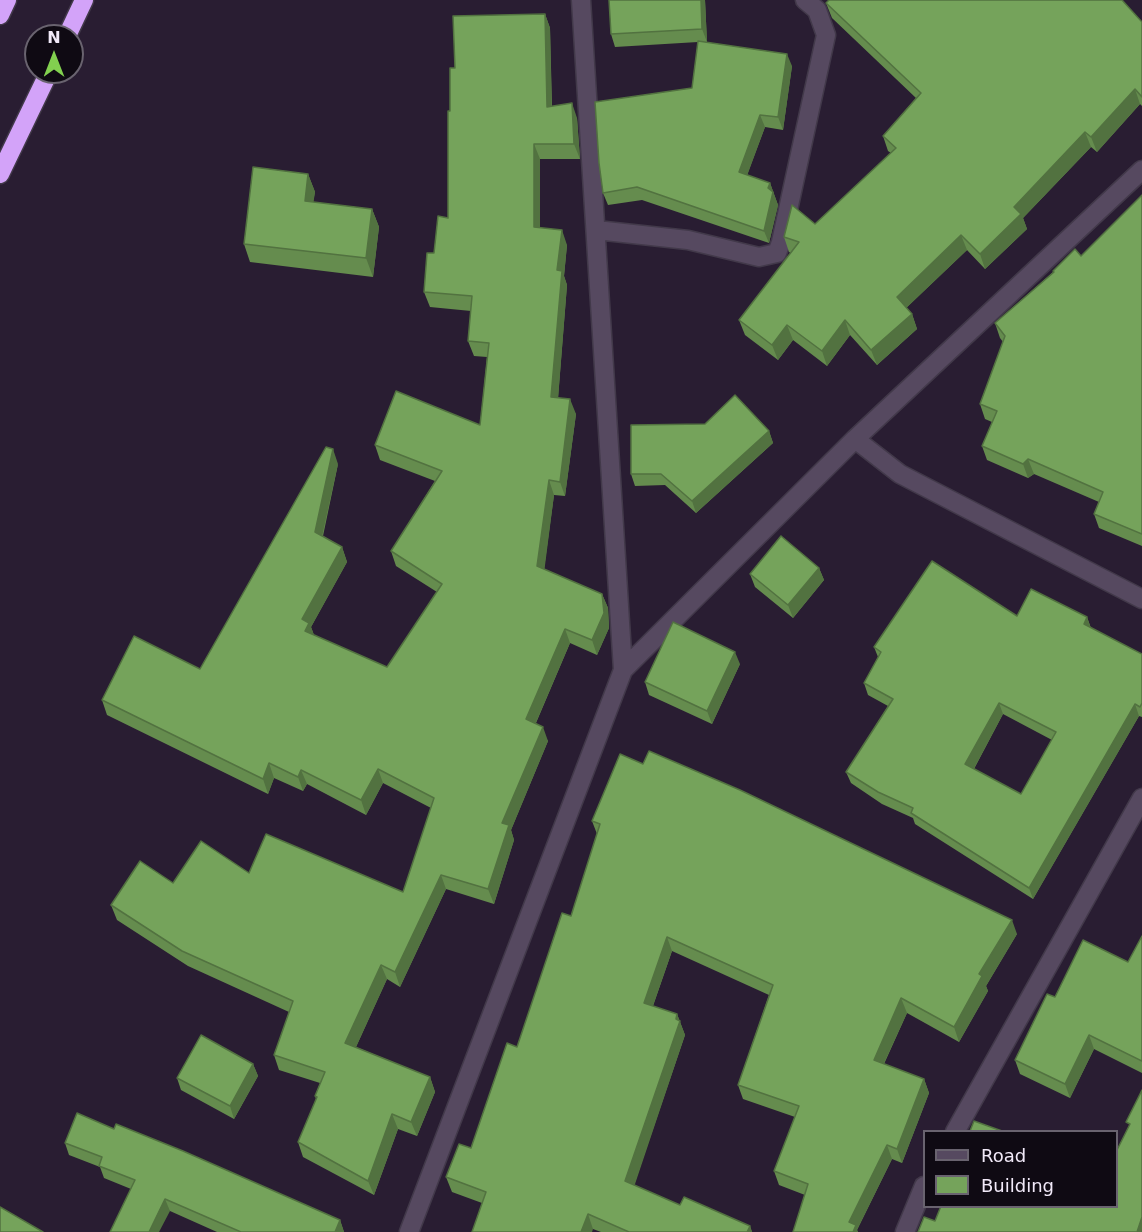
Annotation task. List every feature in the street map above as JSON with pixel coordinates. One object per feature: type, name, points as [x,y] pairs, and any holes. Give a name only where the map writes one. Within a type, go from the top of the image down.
[{"type":"highway","points":[[0,15],[7,0]]},
{"type":"highway","points":[[73,24],[84,0]]},
{"type":"highway","points":[[0,174],[43,84]]},
{"type":"street","points":[[581,0],[623,670]]},
{"type":"street","points":[[596,230],[688,240],[759,257],[777,253],[826,35],[817,10],[805,0]]},
{"type":"street","points":[[409,1232],[623,670],[855,439],[1142,170]]},
{"type":"street","points":[[855,439],[900,474],[1142,599]]},
{"type":"street","points":[[956,1130],[1142,798]]},
{"type":"street","points":[[905,1232],[923,1188]]},
{"type":"building","points":[[609,0],[701,0],[702,29],[611,34]]},
{"type":"building","points":[[829,0],[1122,0],[1142,22],[1142,97],[1135,89],[1091,137],[1085,132],[1014,207],[1021,214],[980,254],[961,235],[897,297],[912,314],[871,350],[845,320],[822,351],[787,325],[772,345],[739,320],[799,242],[784,237],[792,205],[815,224],[896,148],[883,136],[921,93],[826,3]]},
{"type":"building","points":[[545,14],[547,107],[572,103],[574,144],[534,144],[534,227],[562,230],[557,270],[562,271],[551,397],[570,399],[560,482],[549,480],[537,566],[602,594],[604,613],[592,640],[565,629],[526,719],[543,727],[502,823],[509,825],[488,889],[441,875],[395,972],[381,965],[345,1043],[430,1077],[411,1122],[392,1114],[368,1181],[298,1142],[325,1072],[274,1055],[293,1001],[182,951],[111,905],[140,861],[173,883],[201,841],[249,873],[266,834],[403,892],[434,798],[378,769],[361,800],[301,770],[298,777],[269,763],[263,779],[102,700],[134,636],[200,669],[326,447],[333,449],[315,532],[342,547],[302,619],[309,623],[305,631],[387,667],[442,584],[391,551],[442,471],[375,445],[396,391],[480,425],[489,343],[468,341],[472,296],[424,292],[427,253],[434,253],[438,216],[448,218],[450,68],[455,68],[453,16]]},
{"type":"building","points":[[698,41],[787,54],[778,117],[760,115],[739,172],[770,183],[768,188],[773,192],[764,231],[637,187],[603,193],[595,102],[692,88]]},
{"type":"building","points":[[253,167],[308,174],[305,201],[372,209],[366,258],[244,244]]},
{"type":"building","points":[[1142,195],[1142,534],[1094,514],[1103,492],[1028,459],[1023,464],[982,446],[997,411],[980,404],[1005,336],[995,323],[1054,272],[1075,249],[1081,256]]},
{"type":"building","points":[[735,395],[769,431],[692,501],[661,474],[631,474],[631,425],[705,424]]},
{"type":"building","points":[[781,536],[819,568],[788,605],[750,574]]},
{"type":"building","points":[[932,561],[1017,616],[1031,589],[1087,617],[1084,624],[1142,654],[1142,703],[1140,707],[1135,704],[1029,888],[911,813],[913,808],[878,792],[846,772],[893,699],[864,683],[881,652],[874,647]],"holes":[[[999,703],[1056,732],[1021,794],[965,764]]]},
{"type":"building","points":[[673,622],[735,652],[707,711],[645,682]]},
{"type":"building","points":[[649,751],[740,790],[1012,920],[979,974],[982,976],[954,1027],[901,998],[874,1060],[924,1079],[897,1149],[887,1145],[849,1222],[856,1225],[853,1232],[793,1232],[808,1184],[774,1171],[799,1106],[738,1085],[773,985],[667,937],[644,1003],[677,1014],[676,1019],[680,1021],[625,1181],[680,1205],[684,1197],[750,1226],[747,1232],[629,1232],[588,1214],[581,1232],[472,1232],[486,1192],[446,1177],[459,1144],[471,1148],[507,1043],[517,1047],[562,913],[571,916],[600,824],[592,821],[620,754],[643,764]]},
{"type":"building","points":[[1142,936],[1142,1061],[1089,1035],[1065,1084],[1015,1060],[1047,994],[1055,997],[1083,940],[1128,962]]},
{"type":"building","points":[[201,1035],[253,1064],[230,1106],[177,1078]]},
{"type":"building","points":[[1142,1090],[1142,1217],[1137,1232],[918,1232],[924,1217],[935,1221],[940,1208],[1118,1208],[1118,1148],[1130,1124],[1126,1122]]},
{"type":"building","points":[[77,1113],[114,1129],[116,1124],[183,1151],[340,1220],[335,1232],[241,1232],[165,1199],[149,1232],[110,1232],[135,1180],[99,1166],[102,1157],[65,1143]]},
{"type":"building","points":[[974,1121],[999,1130],[970,1130]]},
{"type":"building","points":[[0,1207],[43,1232],[0,1232]]}]
